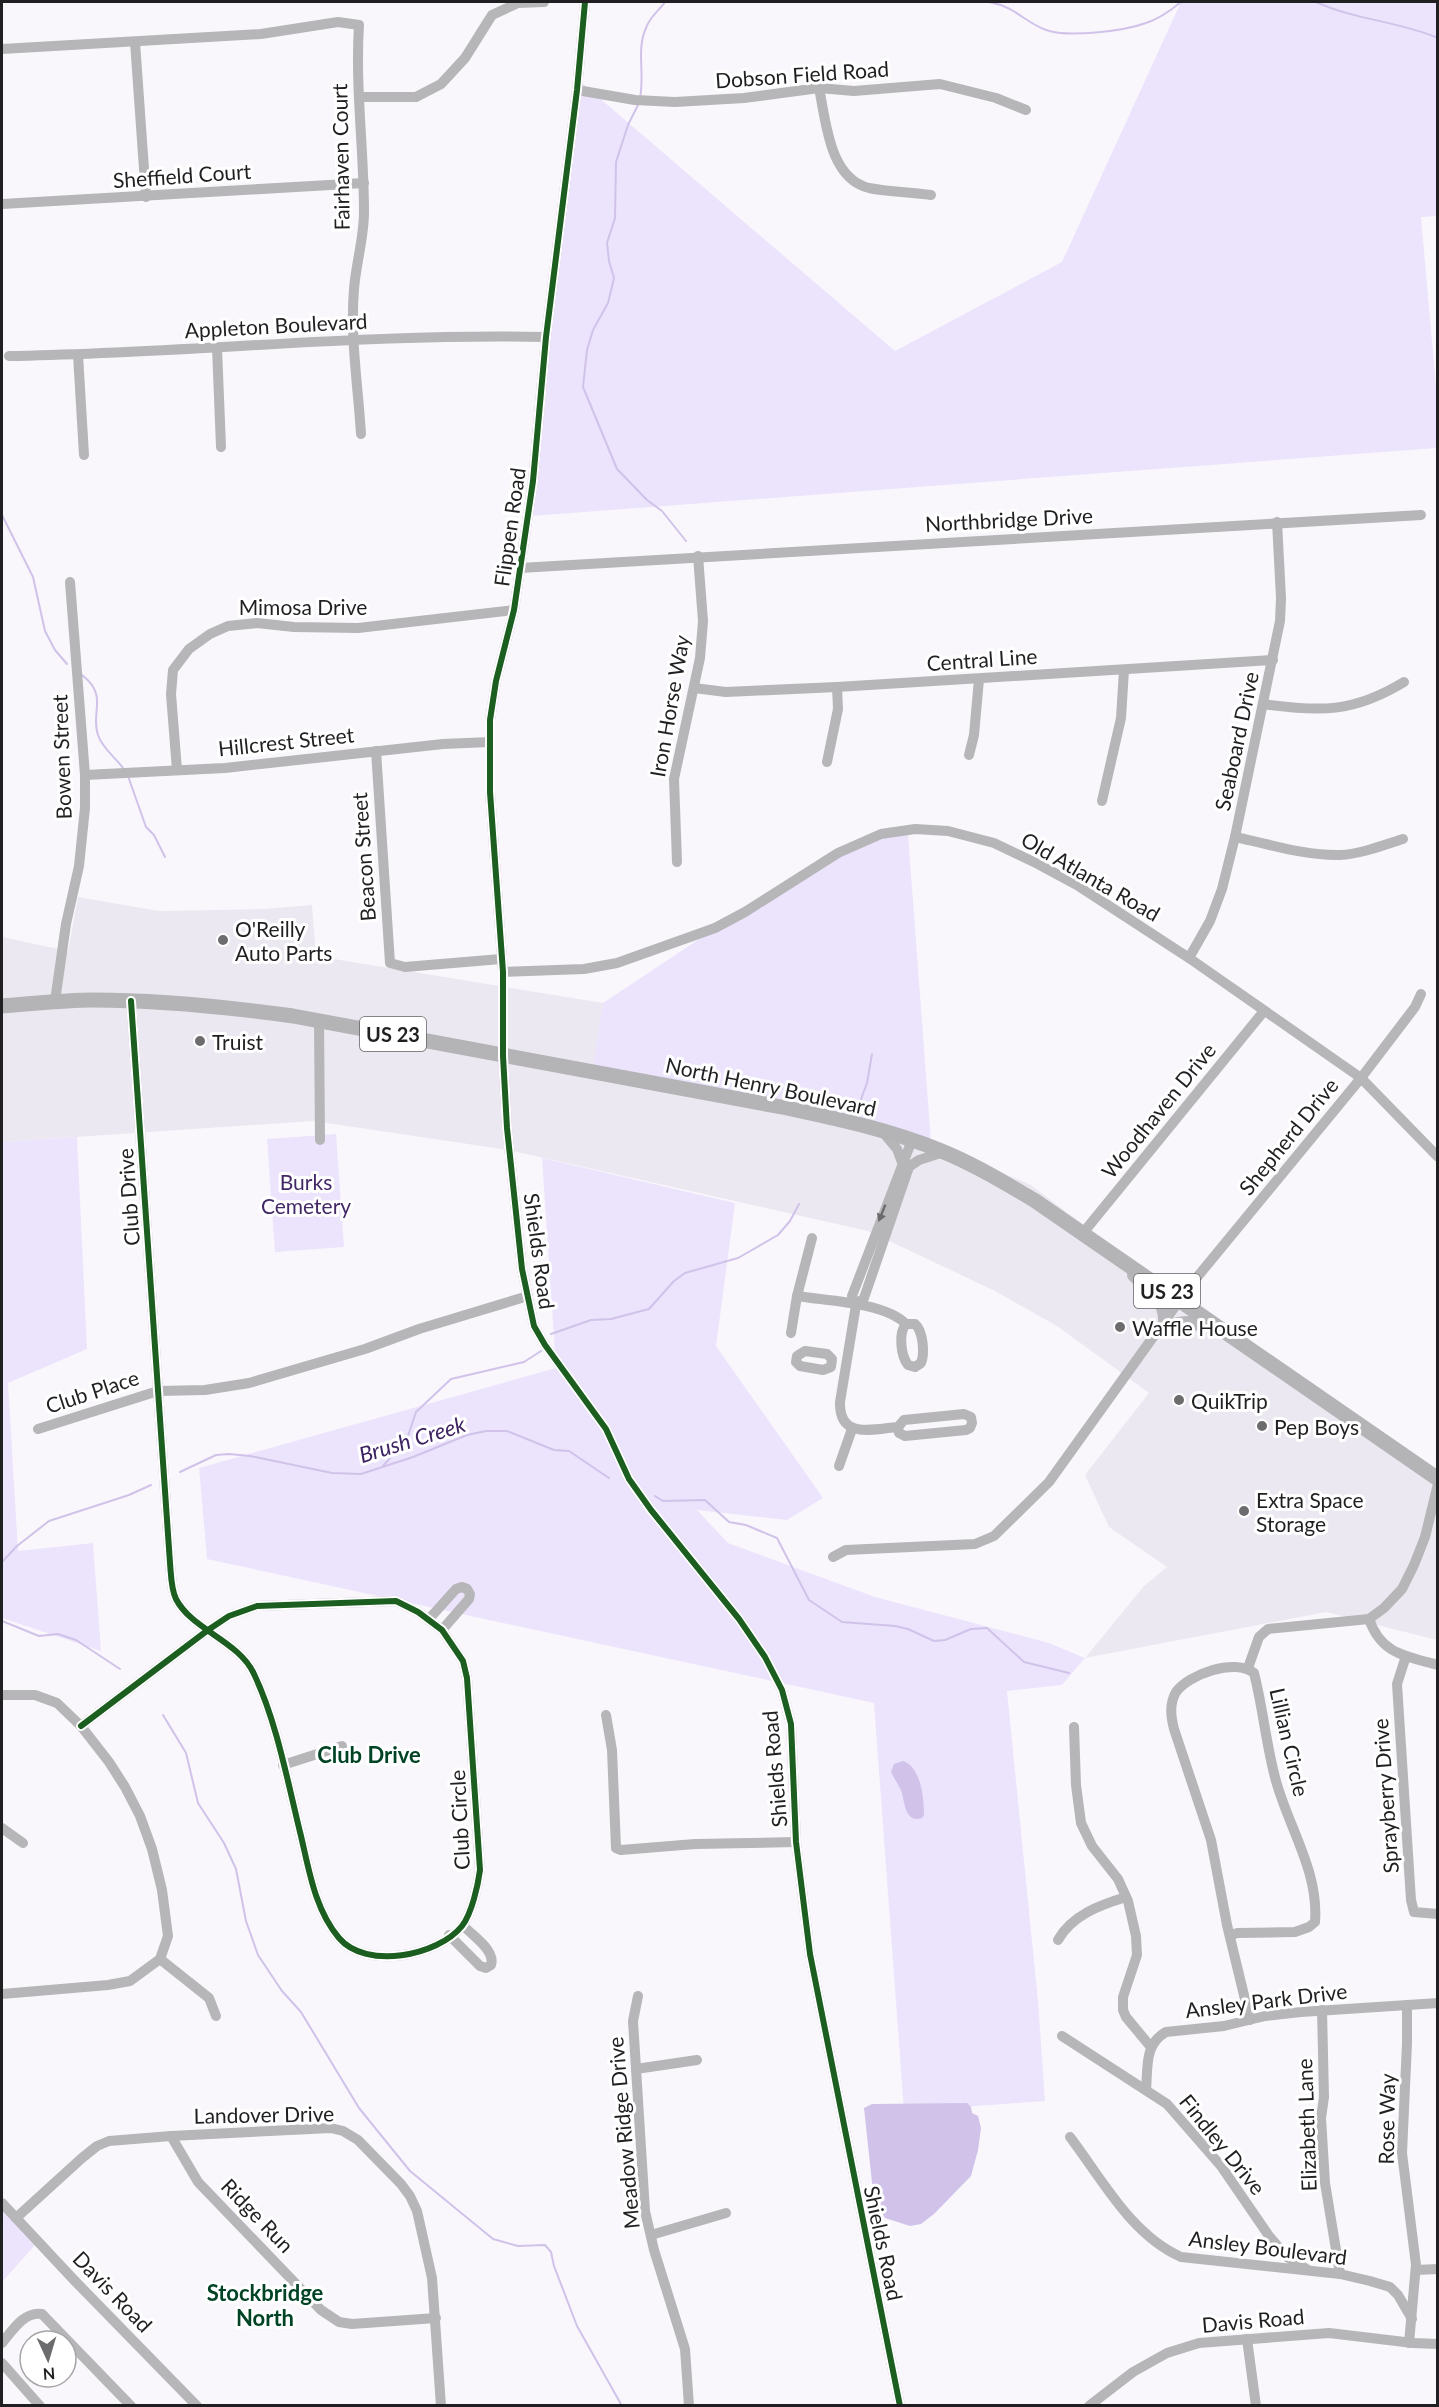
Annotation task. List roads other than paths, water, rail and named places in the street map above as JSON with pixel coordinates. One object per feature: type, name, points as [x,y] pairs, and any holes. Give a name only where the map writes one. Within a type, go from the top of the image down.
[{"type":"highway","name":"North Henry Boulevard","points":[[2,1006],[56,1001],[131,1001],[227,1007],[319,1020],[836,1118],[915,1141],[944,1152],[1014,1188],[1083,1233],[1437,1479]]},
{"type":"main road","points":[[1105,1250],[1160,1301],[1165,1308],[1165,1319]]},
{"type":"main road","points":[[1156,1332],[1165,1327],[1186,1322],[1220,1328]]},
{"type":"street","points":[[359,97],[416,97],[441,84],[465,58],[492,15],[518,3],[544,2]]},
{"type":"street","name":"Flippen Road","points":[[503,1056],[503,972],[490,792],[490,720],[496,681],[514,610],[533,481],[546,337],[577,90],[585,2]]},
{"type":"street","name":"Fairhaven Court","points":[[135,42],[261,34],[338,22],[359,25],[357,63],[364,224],[354,288],[354,339],[361,434]]},
{"type":"street","points":[[2,50],[135,42],[146,197]]},
{"type":"street","name":"Dobson Field Road","points":[[577,90],[635,100],[675,102],[744,98],[819,88],[854,91],[944,84],[996,98],[1026,111]]},
{"type":"street","points":[[819,88],[832,147],[846,174],[867,187],[931,195]]},
{"type":"street","name":"Sheffield Court","points":[[2,204],[364,183]]},
{"type":"street","name":"Appleton Boulevard","points":[[9,357],[217,348],[354,339],[546,337]]},
{"type":"street","points":[[217,348],[221,447]]},
{"type":"street","points":[[78,355],[84,455]]},
{"type":"street","name":"Northbridge Drive","points":[[520,568],[1421,514]]},
{"type":"street","name":"Seaboard Drive","points":[[1189,958],[1210,921],[1222,889],[1280,621],[1277,522]]},
{"type":"street","name":"Iron Horse Way","points":[[677,862],[674,779],[694,688],[703,621],[698,556]]},
{"type":"street","name":"Bowen Street","points":[[56,1001],[66,924],[79,866],[85,808],[85,774],[70,582]]},
{"type":"street","name":"Mimosa Drive","points":[[177,770],[171,694],[174,670],[189,649],[210,634],[228,626],[257,623],[294,627],[358,628],[514,610]]},
{"type":"street","name":"Central Line","points":[[694,688],[726,692],[837,687],[1272,660]]},
{"type":"street","points":[[1102,801],[1121,718],[1124,670]]},
{"type":"street","points":[[969,754],[974,735],[979,679]]},
{"type":"street","points":[[1263,704],[1308,711],[1340,707],[1365,702],[1404,682]]},
{"type":"street","points":[[827,762],[838,709],[837,687]]},
{"type":"street","name":"Hillcrest Street","points":[[85,774],[225,768],[443,744],[490,742]]},
{"type":"street","name":"Beacon Street","points":[[376,751],[390,962],[405,967],[501,959]]},
{"type":"street","name":"Old Atlanta Road","points":[[503,972],[584,969],[643,955],[715,928],[745,912],[838,853],[881,834],[915,829],[948,831],[994,843],[1077,885],[1189,958],[1361,1078],[1437,1157]]},
{"type":"street","points":[[1235,837],[1313,853],[1341,855],[1370,850],[1403,839]]},
{"type":"street","name":"Shepherd Drive","points":[[833,1557],[846,1550],[975,1544],[994,1536],[1049,1482],[1165,1319],[1361,1078],[1415,1007],[1421,994]]},
{"type":"street","name":"Club Drive","points":[[131,1001],[158,1390]]},
{"type":"street","name":"Woodhaven Drive","points":[[1083,1233],[1264,1011]]},
{"type":"street","points":[[319,1020],[320,1140]]},
{"type":"street","name":"Shields Road","points":[[503,1056],[507,1128],[522,1269],[534,1326],[545,1346],[606,1429],[630,1479],[651,1509],[739,1619],[765,1657],[783,1690],[791,1724],[796,1842],[810,1954],[900,2406]]},
{"type":"street","points":[[881,1130],[897,1149],[905,1170]]},
{"type":"street","points":[[898,1426],[899,1433],[905,1436],[967,1430],[972,1421],[966,1414],[942,1416],[904,1420],[898,1426],[860,1431],[852,1429],[844,1420],[840,1409],[856,1305],[864,1298],[915,1141]]},
{"type":"street","points":[[905,1170],[919,1160],[944,1152]]},
{"type":"street","points":[[791,1333],[797,1296],[812,1238]]},
{"type":"street","points":[[449,1935],[480,1966],[486,1968],[491,1965],[493,1960],[491,1953],[463,1925],[417,1954],[381,1956],[350,1946],[339,1938],[318,1901],[284,1765],[253,1671],[240,1655],[191,1616],[176,1599],[172,1582],[158,1390],[205,1390],[249,1383],[365,1349],[419,1329],[528,1296]]},
{"type":"street","points":[[797,1296],[890,1313],[906,1324]]},
{"type":"street","points":[[832,1362],[846,1363]]},
{"type":"street","name":"Club Place","points":[[38,1429],[158,1390]]},
{"type":"street","points":[[942,1416],[944,1432]]},
{"type":"street","points":[[838,1466],[852,1429]]},
{"type":"street","points":[[1248,1668],[1259,1637],[1268,1629],[1369,1619],[1402,1589],[1425,1537],[1437,1484]]},
{"type":"street","points":[[429,1619],[456,1589],[462,1587],[467,1589],[470,1594],[469,1599],[442,1630]]},
{"type":"street","name":"Club Circle","points":[[81,1726],[229,1616],[257,1606],[396,1601],[429,1619],[442,1630],[463,1661],[467,1678],[480,1870],[478,1887],[463,1925]]},
{"type":"street","points":[[1369,1619],[1381,1643],[1406,1656],[1437,1665]]},
{"type":"street","name":"Sprayberry Drive","points":[[1406,1656],[1397,1684],[1411,1900],[1414,1911],[1437,1914]]},
{"type":"street","name":"Lillian Circle","points":[[1230,1935],[1300,1931],[1315,1922],[1316,1912],[1310,1874],[1282,1801],[1265,1736],[1254,1673],[1248,1668],[1231,1667],[1194,1677],[1177,1691],[1170,1710],[1174,1729],[1208,1829],[1230,1935],[1250,2020]]},
{"type":"street","points":[[2,1695],[25,1694],[46,1698],[67,1711],[81,1726],[125,1786],[152,1848],[168,1936],[160,1959],[130,1981],[2,1994]]},
{"type":"street","points":[[606,1714],[612,1750],[616,1848],[627,1850],[796,1842]]},
{"type":"street","points":[[1074,1727],[1075,1775],[1081,1823],[1092,1846],[1118,1880],[1126,1897],[1136,1936],[1137,1955],[1122,1997],[1126,2017],[1150,2046],[1146,2090]]},
{"type":"street","points":[[284,1765],[342,1746]]},
{"type":"street","points":[[2,1828],[23,1844]]},
{"type":"street","points":[[1058,1940],[1066,1928],[1081,1916],[1098,1906],[1126,1897]]},
{"type":"street","points":[[160,1959],[209,1998],[216,2016]]},
{"type":"street","name":"Meadow Ridge Drive","points":[[638,1996],[633,2021],[645,2211],[685,2349],[689,2406]]},
{"type":"street","name":"Ansley Park Drive","points":[[1150,2046],[1158,2036],[1166,2032],[1224,2026],[1322,2010],[1437,2003]]},
{"type":"street","name":"Rose Way","points":[[1407,2005],[1402,2154],[1414,2236],[1416,2270]]},
{"type":"street","name":"Elizabeth Lane","points":[[1322,2010],[1324,2097],[1321,2118],[1325,2183],[1340,2274]]},
{"type":"street","name":"Findley Drive","points":[[1062,2036],[1167,2104],[1214,2158],[1269,2236],[1287,2257],[1311,2271]]},
{"type":"street","points":[[636,2069],[696,2060]]},
{"type":"street","name":"Landover Drive","points":[[16,2218],[97,2146],[124,2139],[171,2136],[331,2128],[343,2131],[358,2140],[400,2184],[410,2196],[417,2211],[432,2278],[441,2406]]},
{"type":"street","name":"Ridge Run","points":[[171,2136],[198,2182],[327,2314],[339,2322],[352,2324],[436,2318]]},
{"type":"street","name":"Ansley Boulevard","points":[[1070,2138],[1132,2220],[1164,2250],[1181,2257],[1212,2262],[1340,2274],[1390,2287],[1398,2295],[1412,2319]]},
{"type":"street","name":"Davis Road","points":[[2,2203],[192,2404]]},
{"type":"street","points":[[651,2235],[726,2213]]},
{"type":"street","points":[[1409,2343],[1416,2270],[1437,2269]]},
{"type":"street","points":[[2,2343],[24,2318],[35,2313],[42,2314],[131,2406]]},
{"type":"street","name":"Davis Road","points":[[1089,2406],[1134,2372],[1167,2352],[1199,2343],[1329,2333],[1409,2343],[1437,2344]]},
{"type":"street","points":[[1246,2339],[1256,2406]]},
{"type":"street","points":[[2,2362],[40,2406]]},
{"type":"waterway","points":[[640,98],[643,36],[650,20],[665,2]]},
{"type":"waterway","points":[[989,2],[1006,7],[1046,30],[1068,33],[1110,31],[1136,26],[1155,19],[1181,2]]},
{"type":"waterway","points":[[1316,2],[1346,13],[1423,32],[1438,38]]},
{"type":"waterway","points":[[639,103],[628,125],[616,162],[615,218],[607,243],[614,278],[608,303],[593,330],[587,350],[583,387],[617,469],[647,500],[662,511],[686,541]]},
{"type":"waterway","points":[[2,515],[33,577],[45,631],[55,650],[67,664]]},
{"type":"waterway","points":[[82,675],[95,690],[97,697],[96,727],[100,740],[123,768]]},
{"type":"waterway","points":[[128,776],[146,827],[154,835],[165,857]]},
{"type":"waterway","points":[[860,1102],[867,1083],[872,1054]]},
{"type":"waterway","points":[[551,1334],[591,1320],[611,1319],[649,1309],[674,1281],[685,1273],[738,1258],[778,1235],[790,1221],[799,1204]]},
{"type":"waterway","points":[[383,1466],[407,1439],[416,1412],[451,1379],[524,1362],[541,1351]]},
{"type":"waterway","name":"Brush Creek","points":[[180,1472],[216,1455],[229,1454],[250,1456],[332,1473],[361,1474],[413,1457],[467,1435],[486,1431],[507,1431],[554,1450],[569,1451],[609,1478]]},
{"type":"waterway","name":"Brush Creek","points":[[2,1562],[17,1546],[49,1521],[129,1495],[151,1485]]},
{"type":"waterway","name":"Brush Creek","points":[[655,1496],[663,1501],[705,1500],[729,1522],[746,1525],[777,1538],[809,1600],[842,1622],[895,1626],[908,1629],[934,1641],[945,1640],[971,1629],[987,1628],[1024,1662],[1069,1673]]},
{"type":"waterway","points":[[2,1621],[39,1636],[58,1634],[76,1640],[120,1669]]},
{"type":"waterway","points":[[163,1715],[186,1753],[198,1803],[224,1843],[236,1869],[246,1921],[258,1955],[282,1991],[301,2012],[359,2108],[410,2171],[493,2239],[518,2246],[545,2245],[551,2252],[554,2266],[577,2326],[622,2406]]},
{"type":"place","name":"O'Reilly Auto Parts","points":[[223,940]]},
{"type":"place","name":"Truist","points":[[200,1041]]},
{"type":"place","name":"Waffle House","points":[[1120,1327]]},
{"type":"place","name":"QuikTrip","points":[[1179,1400]]},
{"type":"place","name":"Pep Boys","points":[[1262,1426]]},
{"type":"place","name":"Extra Space Storage","points":[[1244,1511]]},
{"type":"district","name":"Club Drive","points":[[369,1754]]},
{"type":"district","name":"Stockbridge North","points":[[265,2304]]},
{"type":"park label","name":"Burks Cemetery","points":[[306,1193]]}]
